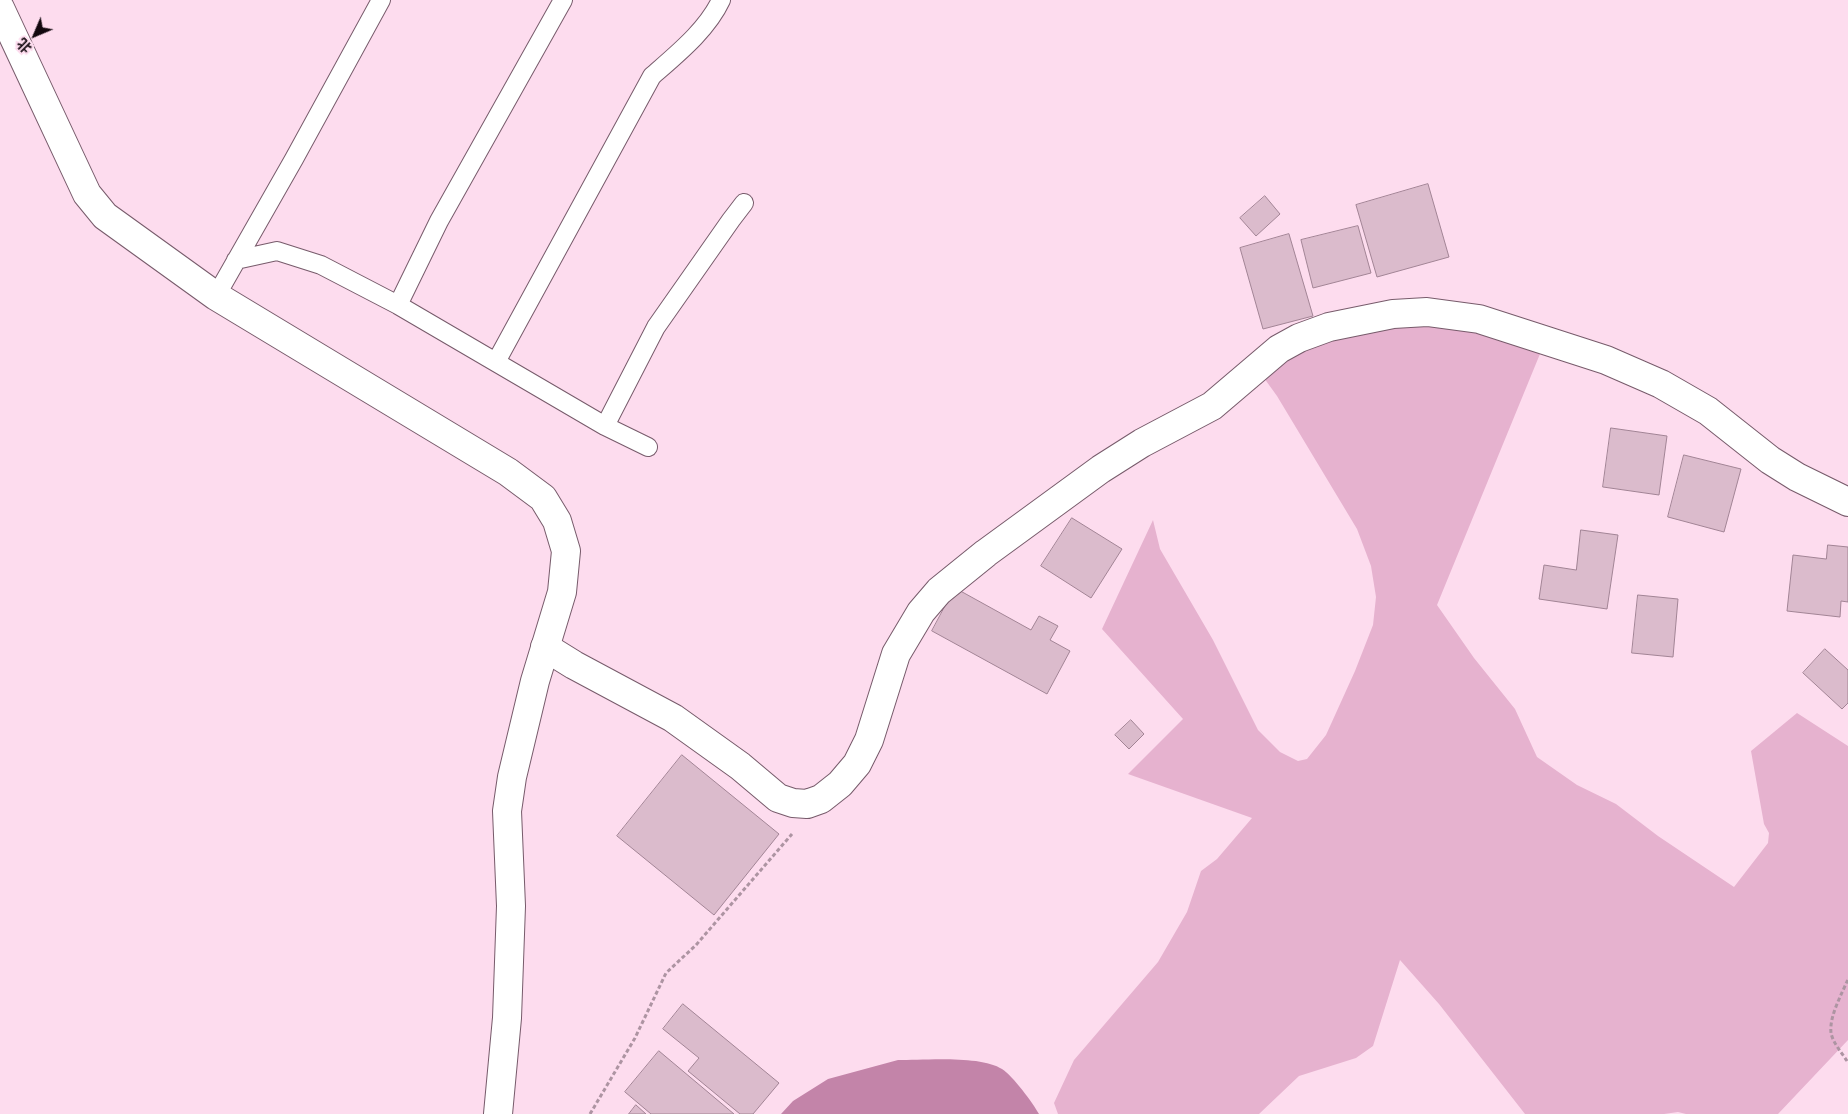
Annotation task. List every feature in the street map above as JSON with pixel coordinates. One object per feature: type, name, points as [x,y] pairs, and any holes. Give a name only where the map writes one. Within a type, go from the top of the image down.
[{"type":"street","points":[[0,8],[86,194],[106,216],[216,296],[508,472],[543,498],[557,521],[566,551],[562,592],[535,682],[512,776],[507,811],[511,906],[507,1018],[498,1114]]},
{"type":"street","points":[[545,647],[574,665],[673,718],[740,766],[778,798],[793,803],[807,804],[821,799],[840,784],[857,764],[869,740],[896,654],[921,612],[939,591],[986,553],[1101,469],[1142,444],[1212,406],[1279,349],[1298,338],[1330,327],[1393,314],[1428,312],[1479,319],[1606,360],[1661,384],[1708,411],[1770,460],[1796,477],[1848,502]]},
{"type":"lane","points":[[216,296],[381,0]]},
{"type":"lane","points":[[398,305],[439,221],[563,0]]},
{"type":"lane","points":[[496,362],[652,76],[679,52],[715,13],[721,0]]},
{"type":"lane","points":[[605,426],[656,327],[730,220],[744,203]]},
{"type":"lane","points":[[236,260],[277,251],[321,265],[398,305],[605,426],[648,447]]},
{"type":"path","points":[[590,1114],[635,1038],[666,973],[696,945],[821,799]]},
{"type":"path","points":[[1848,979],[1831,1022],[1831,1034],[1848,1061]]},
{"type":"shaded area","points":[[1446,323],[1542,349],[1437,605],[1474,658],[1515,709],[1537,757],[1577,785],[1616,804],[1658,836],[1734,887],[1768,843],[1769,833],[1764,824],[1751,751],[1797,713],[1848,746],[1848,1040],[1778,1114],[1686,1114],[1678,1112],[1664,1114],[1525,1114],[1439,1004],[1400,960],[1373,1046],[1356,1058],[1299,1076],[1259,1114],[1058,1114],[1054,1103],[1074,1060],[1158,962],[1187,912],[1201,871],[1217,859],[1252,818],[1128,774],[1183,719],[1102,629],[1153,520],[1160,549],[1213,640],[1258,730],[1280,752],[1298,761],[1307,759],[1326,735],[1355,671],[1373,625],[1376,597],[1371,566],[1357,529],[1277,396],[1264,378],[1300,347],[1355,329]]},
{"type":"shaded area","points":[[952,1059],[993,1065],[1012,1077],[1039,1114],[781,1114],[793,1101],[828,1079],[898,1060]]},
{"type":"building","points":[[1428,184],[1449,257],[1377,277],[1356,205]]},
{"type":"building","points":[[1265,196],[1280,214],[1256,236],[1240,218]]},
{"type":"building","points":[[1358,226],[1371,273],[1313,288],[1301,240]]},
{"type":"building","points":[[1289,234],[1313,316],[1263,329],[1240,248]]},
{"type":"building","points":[[1611,428],[1667,436],[1659,495],[1603,487]]},
{"type":"building","points":[[1684,455],[1741,469],[1724,532],[1668,517]]},
{"type":"building","points":[[1072,518],[1122,549],[1091,598],[1041,566]]},
{"type":"building","points":[[1581,530],[1618,535],[1607,609],[1539,599],[1544,565],[1576,570]]},
{"type":"building","points":[[1828,545],[1848,547],[1848,602],[1841,601],[1840,617],[1787,611],[1793,555],[1826,559]]},
{"type":"building","points":[[955,588],[1031,630],[1039,616],[1058,626],[1050,640],[1070,651],[1047,694],[932,631]]},
{"type":"building","points":[[1638,595],[1678,599],[1673,657],[1632,653]]},
{"type":"building","points":[[1825,649],[1848,670],[1848,703],[1842,709],[1803,673]]},
{"type":"building","points":[[1131,720],[1144,734],[1129,749],[1115,735]]},
{"type":"building","points":[[682,755],[779,834],[714,915],[617,836]]},
{"type":"building","points":[[683,1004],[779,1083],[753,1114],[740,1114],[688,1071],[699,1058],[663,1029]]},
{"type":"building","points":[[659,1051],[734,1114],[651,1114],[625,1092]]},
{"type":"building","points":[[636,1105],[646,1114],[629,1114]]}]
